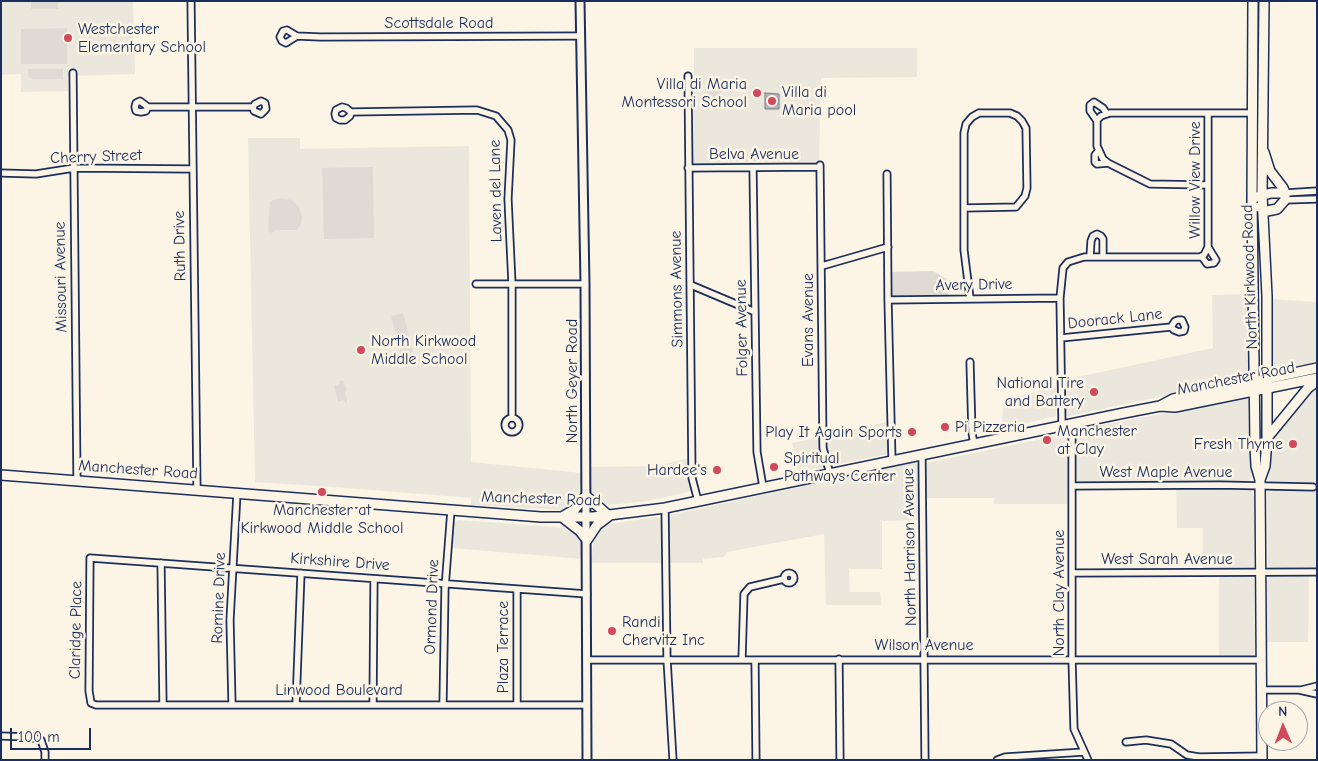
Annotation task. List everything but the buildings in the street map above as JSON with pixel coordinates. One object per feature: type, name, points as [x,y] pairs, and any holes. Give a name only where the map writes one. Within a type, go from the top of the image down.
[{"type":"main road","points":[[1246,1],[1252,38]]},
{"type":"main road","points":[[1252,38],[1253,1]]},
{"type":"main road","name":"North Kirkwood Road","points":[[1260,483],[1266,466],[1268,438],[1267,296],[1262,208],[1264,1]]},
{"type":"main road","name":"North Kirkwood Road","points":[[1252,38],[1252,200],[1256,466],[1260,483],[1262,758]]},
{"type":"main road","points":[[1262,141],[1270,171],[1285,197]]},
{"type":"main road","points":[[1270,193],[1285,197],[1278,209],[1267,210],[1252,200],[1270,193]]},
{"type":"main road","name":"Manchester Road","points":[[1267,384],[1317,368]]},
{"type":"main road","points":[[1268,438],[1308,388],[1317,380]]},
{"type":"main road","name":"Manchester Road","points":[[1,475],[562,518],[609,516],[664,508],[1160,406],[1175,407],[1255,386],[1317,380]]},
{"type":"main road","points":[[586,496],[609,516],[597,525],[587,540],[580,531],[562,518],[574,510],[586,496]]},
{"type":"street","name":"Ruth Drive","points":[[191,1],[197,490]]},
{"type":"street","name":"North Geyer Road","points":[[580,1],[585,284],[587,760]]},
{"type":"street","name":"Scottsdale Road","points":[[296,36],[581,36]]},
{"type":"street","name":"Missouri Avenue","points":[[73,73],[77,481]]},
{"type":"street","name":"Simmons Avenue","points":[[688,76],[692,478],[698,501]]},
{"type":"street","points":[[1107,114],[1098,104],[1094,102],[1090,105],[1090,111],[1097,120],[1099,150],[1103,159],[1108,163],[1150,184],[1164,186],[1208,185]]},
{"type":"street","points":[[148,107],[253,108]]},
{"type":"street","name":"Laven del Lane","points":[[351,112],[477,110],[496,116],[504,124],[510,135],[508,200],[512,284],[512,417]]},
{"type":"street","points":[[1097,120],[1107,114],[1252,112]]},
{"type":"street","points":[[964,208],[1016,207],[1025,196],[1027,188],[1026,128],[1017,116],[978,113],[966,124],[964,132],[964,208],[964,250],[970,298]]},
{"type":"street","name":"Willow View Drive","points":[[1202,257],[1207,264],[1214,263],[1216,260],[1208,247],[1208,113]]},
{"type":"street","name":"Belva Avenue","points":[[688,168],[820,166]]},
{"type":"street","name":"Evans Avenue","points":[[820,166],[823,448],[830,474]]},
{"type":"street","name":"Cherry Street","points":[[1,173],[36,174],[74,168],[192,169]]},
{"type":"street","name":"Folger Avenue","points":[[753,168],[757,452],[764,487]]},
{"type":"street","name":"North Harrison Avenue","points":[[887,174],[892,461]]},
{"type":"street","points":[[1285,197],[1317,191]]},
{"type":"street","points":[[1285,197],[1317,199]]},
{"type":"street","points":[[1090,257],[1093,236],[1097,234],[1103,239],[1103,257]]},
{"type":"street","points":[[822,266],[888,247]]},
{"type":"street","points":[[1062,426],[1060,298],[1063,268],[1068,262],[1075,259],[1090,257],[1202,257],[1208,247]]},
{"type":"street","points":[[476,284],[585,284]]},
{"type":"street","points":[[691,286],[755,312]]},
{"type":"street","name":"Avery Drive","points":[[888,300],[1060,298]]},
{"type":"street","name":"Doorack Lane","points":[[1061,338],[1171,327]]},
{"type":"street","points":[[970,362],[974,444]]},
{"type":"street","name":"North Clay Avenue","points":[[1072,424],[1072,660],[1074,728],[1088,760]]},
{"type":"street","name":"North Harrison Avenue","points":[[922,455],[925,760]]},
{"type":"street","name":"West Maple Avenue","points":[[1073,486],[1260,483],[1313,487]]},
{"type":"street","name":"Romine Drive","points":[[232,704],[230,620],[237,493]]},
{"type":"street","points":[[664,508],[666,659],[673,760]]},
{"type":"street","name":"Ormond Drive","points":[[443,704],[446,584],[451,510]]},
{"type":"street","name":"Kirkshire Drive","points":[[90,558],[587,594]]},
{"type":"street","name":"Claridge Place","points":[[90,558],[89,692],[91,703]]},
{"type":"street","points":[[161,563],[163,704]]},
{"type":"street","name":"West Sarah Avenue","points":[[1073,573],[1317,572]]},
{"type":"street","points":[[296,704],[301,573]]},
{"type":"street","points":[[373,704],[374,578]]},
{"type":"street","points":[[742,659],[744,594],[750,587],[784,579]]},
{"type":"street","name":"Plaza Terrace","points":[[516,704],[517,590]]},
{"type":"street","name":"Wilson Avenue","points":[[587,660],[925,658],[1261,660]]},
{"type":"street","points":[[839,659],[840,760]]},
{"type":"street","points":[[755,660],[756,760]]},
{"type":"street","points":[[1261,690],[1299,690],[1317,686]]},
{"type":"street","points":[[1299,690],[1317,694]]},
{"type":"street","name":"Linwood Boulevard","points":[[91,703],[100,705],[587,705]]},
{"type":"street","points":[[1,736],[28,737],[41,740],[45,760]]},
{"type":"street","points":[[1126,742],[1146,740],[1171,744],[1187,755],[1199,757],[1262,758]]},
{"type":"street","points":[[997,760],[1001,757],[1018,758],[1084,752]]},
{"type":"shaded area","name":"Westchester Elementary School","points":[[1,1],[133,1],[135,74],[68,76],[68,91],[21,92],[21,74],[1,75]]},
{"type":"shaded area","points":[[31,1],[58,1],[58,9],[31,9]]},
{"type":"shaded area","points":[[67,28],[67,64],[21,64],[21,29]]},
{"type":"shaded area","name":"Villa di Maria Montessori School","points":[[694,48],[917,48],[917,77],[821,78],[819,163],[693,166]]},
{"type":"shaded area","points":[[28,69],[63,69],[63,79],[34,79],[28,77]]},
{"type":"shaded area","points":[[705,90],[721,90],[721,103],[706,103]]},
{"type":"shaded area","name":"Villa di Maria pool","points":[[765,93],[779,94],[779,109],[765,109]]},
{"type":"shaded area","name":"North Kirkwood Middle School","points":[[248,138],[300,138],[300,149],[469,146],[471,462],[582,473],[578,499],[573,507],[561,510],[471,505],[471,498],[255,482]]},
{"type":"shaded area","points":[[373,167],[374,238],[324,239],[322,168]]},
{"type":"shaded area","points":[[280,198],[292,200],[299,207],[302,217],[301,224],[297,230],[275,230],[272,233],[268,231],[270,201]]},
{"type":"shaded area","points":[[933,271],[947,279],[948,297],[890,298],[890,272]]},
{"type":"shaded area","points":[[1212,295],[1249,295],[1249,371],[1247,378],[1065,417],[1064,380],[1213,348]]},
{"type":"shaded area","points":[[1270,299],[1317,302],[1317,364],[1277,372],[1271,370]]},
{"type":"shaded area","points":[[403,313],[413,352],[401,355],[391,316]]},
{"type":"shaded area","points":[[343,380],[347,390],[345,391],[347,402],[345,403],[344,400],[338,402],[334,386]]},
{"type":"shaded area","points":[[1317,385],[1317,483],[1269,482],[1272,438],[1308,392]]},
{"type":"shaded area","points":[[1056,387],[1056,416],[1002,429],[1003,400]]},
{"type":"shaded area","points":[[1247,398],[1250,402],[1252,477],[1247,483],[1078,483],[1076,480],[1076,434],[1080,429]]},
{"type":"shaded area","points":[[887,422],[888,454],[798,472],[792,443]]},
{"type":"shaded area","points":[[1065,434],[1070,436],[1070,504],[994,504],[994,498],[926,498],[927,463]]},
{"type":"shaded area","points":[[689,458],[689,476],[692,489],[689,492],[646,501],[610,505],[600,504],[593,497],[590,490],[589,467],[656,466]]},
{"type":"shaded area","points":[[912,462],[920,465],[920,520],[882,521],[882,569],[849,569],[850,592],[880,592],[881,605],[826,605],[824,534],[727,552],[724,557],[703,559],[703,563],[668,563],[668,517],[670,515]]},
{"type":"shaded area","points":[[1176,489],[1251,490],[1254,497],[1254,567],[1249,570],[1203,570],[1203,528],[1177,528]]},
{"type":"shaded area","points":[[1273,489],[1317,489],[1317,569],[1274,569],[1268,567],[1267,492]]},
{"type":"shaded area","points":[[656,517],[662,522],[662,563],[591,563],[595,532],[603,525]]},
{"type":"shaded area","points":[[458,520],[569,528],[582,537],[582,559],[452,548],[454,522]]},
{"type":"shaded area","points":[[1273,575],[1309,575],[1308,642],[1266,642],[1267,581]]},
{"type":"shaded area","points":[[1219,576],[1249,576],[1254,579],[1255,650],[1249,656],[1219,657]]},
{"type":"place","name":"Westchester Elementary School","points":[[68,38]]},
{"type":"place","name":"Villa di Maria Montessori School","points":[[757,93]]},
{"type":"place","name":"Villa di Maria pool","points":[[772,101]]},
{"type":"place","name":"North Kirkwood Middle School","points":[[361,350]]},
{"type":"place","name":"National Tire and Battery","points":[[1094,392]]},
{"type":"place","name":"Pi Pizzeria","points":[[945,427]]},
{"type":"place","name":"Play It Again Sports","points":[[912,432]]},
{"type":"place","name":"Manchester at Clay","points":[[1047,440]]},
{"type":"place","name":"Fresh Thyme","points":[[1293,444]]},
{"type":"place","name":"Spiritual Pathways Center","points":[[774,467]]},
{"type":"place","name":"Hardee's","points":[[717,470]]},
{"type":"place","name":"Manchester at Kirkwood Middle School","points":[[322,492]]},
{"type":"place","name":"Randi Chervitz Inc","points":[[612,631]]}]
